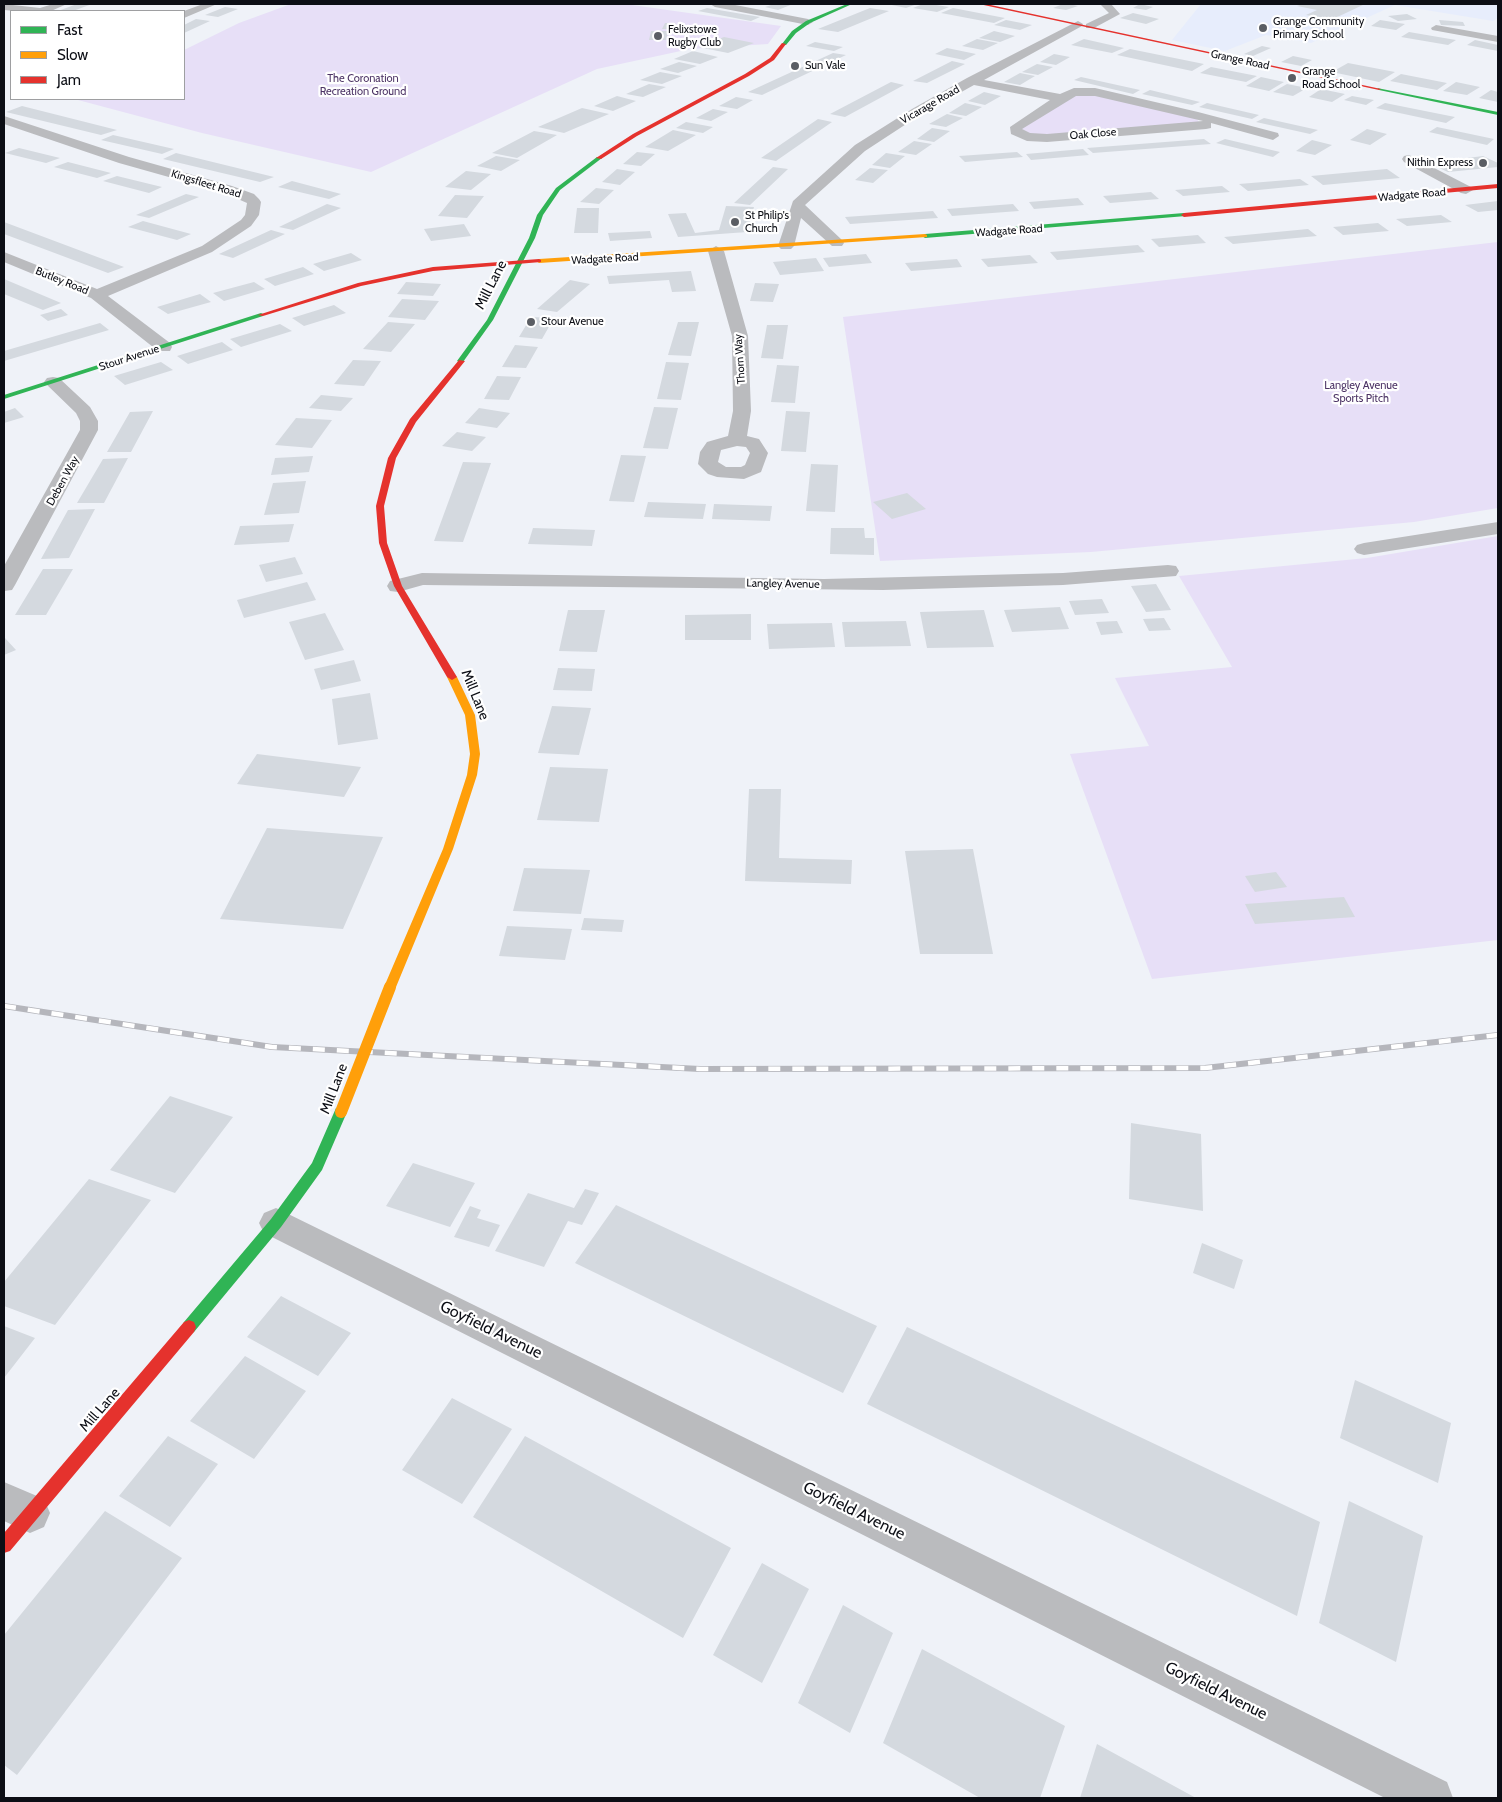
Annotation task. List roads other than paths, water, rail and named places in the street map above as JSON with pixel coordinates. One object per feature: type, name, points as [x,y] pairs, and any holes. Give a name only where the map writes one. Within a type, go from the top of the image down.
[{"type":"street","points":[[44,10],[62,4]]},
{"type":"street","points":[[185,15],[212,4]]},
{"type":"street","points":[[715,4],[808,22]]},
{"type":"street","name":"Mill Lane","points":[[4,1545],[17,1507],[276,1223],[316,1166],[341,1112],[390,986],[448,849],[472,775],[475,754],[470,714],[458,688],[398,586],[383,543],[380,518],[382,492],[392,458],[413,421],[484,328],[532,238],[540,215],[558,188],[584,168],[635,136],[772,59],[794,32],[808,22],[850,4]]},
{"type":"street","name":"Grange Road","points":[[981,4],[1498,114]]},
{"type":"street","name":"Vicarage Road","points":[[786,246],[798,207],[806,195],[860,148],[905,119],[971,81],[1084,25],[1115,14],[1104,4]]},
{"type":"street","points":[[4,8],[29,10]]},
{"type":"street","points":[[1436,28],[1498,39]]},
{"type":"street","name":"Oak Close","points":[[971,81],[1061,98]]},
{"type":"street","name":"Oak Close","points":[[1230,125],[1204,125],[1047,138],[1027,137],[1016,132],[1016,127],[1061,98],[1074,92],[1090,91],[1230,125],[1273,136]]},
{"type":"street","name":"Kingsfleet Road","points":[[4,120],[124,160],[227,188],[249,197],[254,202],[252,215],[246,223],[216,245],[184,261],[97,295]]},
{"type":"street","points":[[1409,160],[1466,190]]},
{"type":"street","name":"Wadgate Road","points":[[518,264],[1030,230],[1498,186]]},
{"type":"street","points":[[798,207],[837,242]]},
{"type":"street","name":"Thorn Way","points":[[716,251],[740,336],[742,411],[737,440]]},
{"type":"street","name":"Butley Road","points":[[4,257],[97,295],[164,347]]},
{"type":"street","name":"Stour Avenue","points":[[4,397],[373,280],[453,267],[518,264]]},
{"type":"street","name":"Deben Way","points":[[4,585],[89,430],[89,421],[84,411],[53,382]]},
{"type":"street","points":[[1364,549],[1498,528]]},
{"type":"street","name":"Langley Avenue","points":[[398,586],[422,579],[873,584],[1062,579],[1168,571]]},
{"type":"street","name":"Goyfield Avenue","points":[[276,1223],[1431,1798]]},
{"type":"railway","points":[[4,1006],[272,1047],[700,1069],[1205,1068],[1498,1035]]},
{"type":"place","name":"Grange Community Primary School","points":[[1263,28]]},
{"type":"place","name":"Felixstowe Rugby Club","points":[[658,36]]},
{"type":"place","name":"Sun Vale","points":[[795,66]]},
{"type":"place","name":"Grange Road School","points":[[1292,78]]},
{"type":"place","name":"Nithin Express","points":[[1483,163]]},
{"type":"place","name":"St Philip's Church","points":[[735,222]]},
{"type":"place","name":"Stour Avenue","points":[[531,322]]},
{"type":"park label","name":"The Coronation Recreation Ground","points":[[363,85]]},
{"type":"park label","name":"Langley Avenue Sports Pitch","points":[[1361,392]]}]
